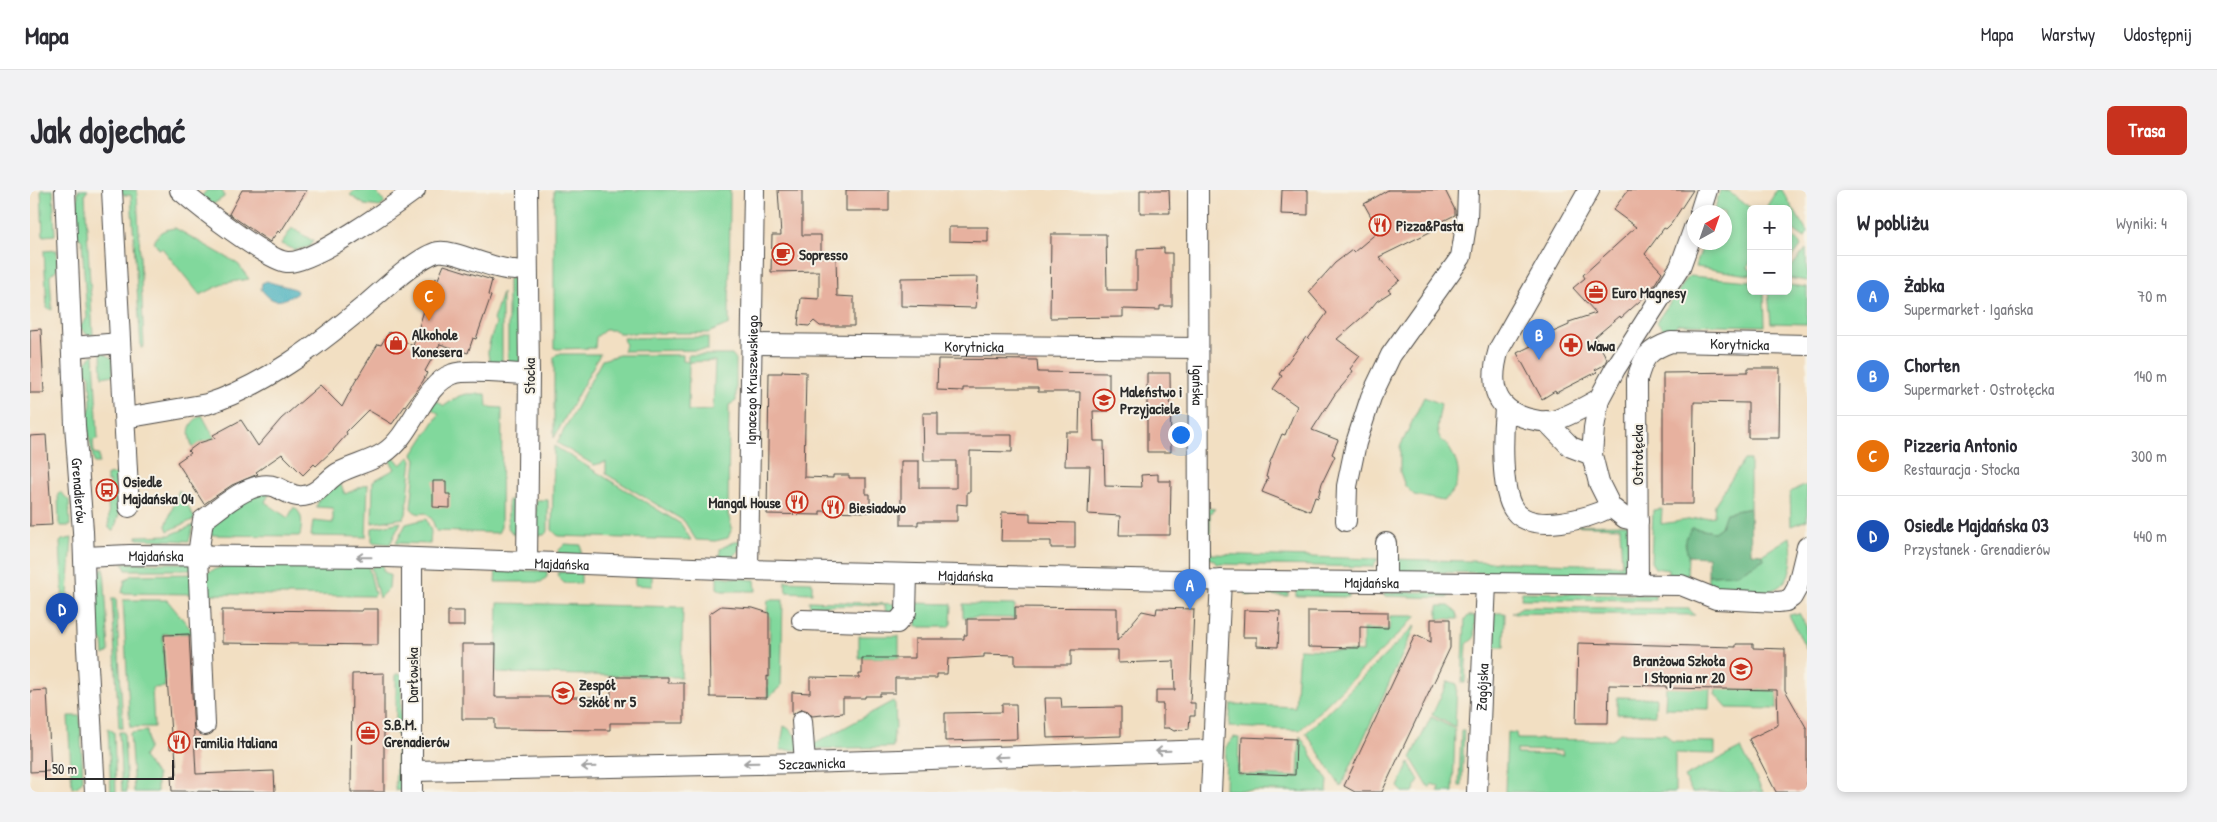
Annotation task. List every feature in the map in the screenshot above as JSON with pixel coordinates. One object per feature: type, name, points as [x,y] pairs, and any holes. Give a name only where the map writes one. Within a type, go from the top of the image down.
[{"type":"street","name":"Grenadierów","points":[[64,190],[96,792]]},
{"type":"street","points":[[112,190],[129,507]]},
{"type":"street","points":[[188,192],[222,223],[275,258],[294,262],[313,254],[344,236],[415,190]]},
{"type":"street","name":"Stocka","points":[[526,190],[529,374],[527,562]]},
{"type":"street","name":"Ignacego Kruszewskiego","points":[[748,570],[754,190]]},
{"type":"street","name":"Igańska","points":[[1198,190],[1199,580]]},
{"type":"street","points":[[1346,521],[1347,486],[1356,443],[1371,397],[1391,355],[1461,256],[1467,219],[1468,190]]},
{"type":"street","points":[[1589,190],[1499,349],[1493,384],[1497,397],[1506,408],[1518,416],[1546,421],[1570,414],[1599,399]]},
{"type":"street","points":[[1702,205],[1707,190]]},
{"type":"street","points":[[1638,521],[1625,518],[1611,507],[1599,483],[1592,455],[1599,399],[1615,369],[1680,268],[1687,248]]},
{"type":"street","points":[[125,418],[207,404],[221,400],[248,386],[298,358],[416,264],[437,252],[453,254],[493,267],[515,270]]},
{"type":"street","points":[[72,347],[120,342]]},
{"type":"street","name":"Korytnicka","points":[[1671,342],[1807,345]]},
{"type":"street","name":"Ostrołęcka","points":[[1638,585],[1637,380],[1641,366],[1652,350],[1671,342]]},
{"type":"street","name":"Korytnicka","points":[[752,344],[1198,348]]},
{"type":"street","points":[[205,725],[198,555],[202,520],[252,487],[262,484],[275,487],[293,496],[310,495],[337,474],[376,457],[395,444],[405,433],[432,390],[445,378],[460,372],[529,374]]},
{"type":"street","points":[[1506,408],[1503,429],[1505,484],[1515,512],[1524,517],[1547,523],[1579,520],[1611,507]]},
{"type":"street","points":[[1546,421],[1571,447],[1592,455]]},
{"type":"street","points":[[1386,543],[1386,582]]},
{"type":"street","name":"Majdańska","points":[[84,557],[198,555],[1199,580],[1681,585],[1716,599],[1778,602],[1786,601],[1792,597],[1797,588],[1807,547]]},
{"type":"street","name":"Darłowska","points":[[412,559],[412,792]]},
{"type":"street","points":[[802,620],[897,623],[906,612],[907,574]]},
{"type":"street","points":[[1211,792],[1221,580]]},
{"type":"street","name":"Zagójska","points":[[1478,792],[1486,583]]},
{"type":"street","points":[[802,721],[805,763]]},
{"type":"street","name":"Szczawnicka","points":[[412,771],[805,763],[1212,750]]},
{"type":"green space","points":[[41,190],[53,190],[55,235],[43,236]]},
{"type":"green space","points":[[78,190],[88,190],[85,194],[93,335],[86,334],[80,327],[87,318],[82,241],[76,234]]},
{"type":"green space","points":[[119,190],[137,190],[144,345],[142,348],[131,195],[124,195]]},
{"type":"green space","points":[[207,190],[221,190],[224,197],[212,205],[201,197]]},
{"type":"green space","points":[[355,190],[374,190],[385,203],[380,207],[365,205],[350,195]]},
{"type":"green space","points":[[554,190],[730,190],[729,324],[708,333],[619,333],[614,330],[605,330],[596,337],[595,348],[554,348]]},
{"type":"green space","points":[[1720,190],[1729,192],[1747,205],[1747,274],[1695,267],[1701,250],[1732,250],[1732,205],[1716,205]]},
{"type":"green space","points":[[1777,190],[1782,190],[1791,205],[1768,205]]},
{"type":"green space","points":[[1792,207],[1807,232],[1805,238],[1792,229]]},
{"type":"green space","points":[[175,228],[239,265],[249,279],[225,283],[200,295],[162,248],[159,249],[154,242],[162,232]]},
{"type":"green space","points":[[292,228],[313,241],[309,247],[295,250],[281,244]]},
{"type":"green space","points":[[1792,237],[1801,246],[1792,258]]},
{"type":"green space","points":[[1806,249],[1807,281],[1792,279],[1792,266]]},
{"type":"green space","points":[[57,250],[57,269],[50,276],[52,310],[47,308],[44,251]]},
{"type":"green space","points":[[520,276],[520,365],[508,367],[508,279]]},
{"type":"green space","points":[[1689,276],[1747,281],[1747,295],[1764,295],[1765,326],[1678,324],[1668,333],[1656,322]]},
{"type":"green space","points":[[1792,285],[1807,287],[1807,324],[1771,323],[1768,295],[1792,295]]},
{"type":"green space","points":[[502,293],[502,368],[490,361],[488,350],[496,323],[493,320]]},
{"type":"green space","points":[[708,337],[708,350],[623,351],[625,345],[623,338]]},
{"type":"green space","points":[[101,351],[113,359],[113,375],[102,377]]},
{"type":"green space","points":[[94,354],[98,439],[93,440],[94,453],[99,455],[99,463],[94,463],[86,421],[91,405],[90,376],[83,368]]},
{"type":"green space","points":[[557,354],[600,354],[554,438],[554,357]]},
{"type":"green space","points":[[619,355],[683,355],[683,361],[688,362],[688,355],[732,355],[736,360],[736,401],[729,405],[728,514],[732,528],[728,538],[715,541],[696,540],[684,521],[606,474],[606,462],[594,465],[557,443],[602,360]],"holes":[[[715,361],[713,410],[688,411],[689,362]]]},
{"type":"green space","points":[[486,394],[487,407],[502,408],[501,527],[498,533],[436,531],[432,519],[426,513],[417,513],[411,508],[416,459],[413,454],[439,414],[428,406],[433,398],[444,406],[459,396]]},
{"type":"green space","points":[[1424,397],[1441,404],[1438,432],[1440,438],[1453,455],[1458,470],[1457,483],[1443,501],[1414,495],[1405,486],[1400,472],[1400,447]]},
{"type":"green space","points":[[202,415],[215,439],[205,445],[202,441],[193,448],[189,434],[191,425]]},
{"type":"green space","points":[[554,446],[681,524],[691,540],[558,536],[552,530]]},
{"type":"green space","points":[[392,455],[401,465],[410,457],[412,460],[406,514],[404,518],[372,523],[373,481],[395,469],[388,458]]},
{"type":"green space","points":[[1744,460],[1750,460],[1750,508],[1726,513],[1721,527],[1714,532],[1692,528],[1685,543],[1688,556],[1687,577],[1668,576],[1668,570],[1655,568],[1651,562],[1653,510],[1662,509],[1661,524],[1714,516],[1715,504]]},
{"type":"green space","points":[[117,474],[119,476],[121,507],[114,531],[112,531],[109,528],[108,499],[111,499],[110,482],[107,482],[107,475]]},
{"type":"green space","points":[[339,481],[345,494],[368,484],[366,537],[311,536],[313,521],[333,523],[333,508],[316,507],[319,500]]},
{"type":"green space","points":[[1807,485],[1807,520],[1791,526],[1790,492]]},
{"type":"green space","points":[[179,490],[195,519],[168,531],[166,526]]},
{"type":"green space","points":[[60,492],[69,500],[70,526],[61,526],[59,524],[58,494]]},
{"type":"green space","points":[[270,492],[265,502],[288,518],[294,507],[297,510],[302,524],[300,536],[207,535],[207,523],[246,496]]},
{"type":"green space","points":[[508,500],[519,500],[519,534],[513,534],[508,528]]},
{"type":"green space","points":[[536,500],[548,500],[548,531],[544,535],[536,535]]},
{"type":"green space","points":[[1208,508],[1215,509],[1210,513],[1211,554],[1378,559],[1373,567],[1218,564],[1209,558]]},
{"type":"green space","points":[[1750,508],[1751,553],[1763,554],[1764,559],[1737,574],[1708,575],[1708,557],[1688,556],[1686,541],[1689,531],[1692,528],[1714,532],[1721,527],[1726,513]]},
{"type":"green space","points":[[426,519],[431,531],[430,544],[396,543],[406,524]]},
{"type":"green space","points":[[401,522],[390,544],[372,542],[372,528]]},
{"type":"green space","points":[[194,525],[189,541],[137,539],[137,536],[170,535]]},
{"type":"green space","points":[[1561,525],[1629,525],[1629,558],[1620,574],[1398,572],[1391,559],[1622,565],[1620,527]]},
{"type":"green space","points":[[1790,537],[1792,558],[1789,574],[1782,584],[1771,590],[1758,593],[1708,585],[1708,575],[1737,574],[1764,559],[1763,554]]},
{"type":"green space","points":[[72,538],[67,608],[63,605],[60,542]]},
{"type":"green space","points":[[735,541],[740,541],[738,551],[730,559],[720,560],[720,549]]},
{"type":"green space","points":[[565,544],[581,545],[581,557],[558,553]]},
{"type":"green space","points":[[123,563],[190,563],[193,570],[126,570]]},
{"type":"green space","points":[[229,564],[368,565],[375,594],[373,596],[203,594],[203,574]]},
{"type":"green space","points":[[383,565],[383,571],[390,575],[389,588],[379,598],[371,567]]},
{"type":"green space","points":[[104,568],[109,652],[104,655],[103,642],[97,636],[95,581],[96,573]]},
{"type":"green space","points":[[496,570],[547,571],[547,577],[541,582],[495,582]]},
{"type":"green space","points":[[558,572],[581,572],[581,584],[564,583],[558,577]]},
{"type":"green space","points":[[193,574],[195,594],[122,593],[125,580],[132,575]]},
{"type":"green space","points":[[652,574],[652,586],[635,585],[635,576]]},
{"type":"green space","points":[[717,576],[755,580],[756,591],[722,591],[717,588]]},
{"type":"green space","points":[[785,581],[812,582],[812,593],[786,592]]},
{"type":"green space","points":[[1246,588],[1288,589],[1288,596],[1246,595]]},
{"type":"green space","points":[[1296,589],[1349,590],[1349,597],[1296,596]]},
{"type":"green space","points":[[1384,592],[1448,592],[1448,598],[1384,596]]},
{"type":"green space","points":[[1522,592],[1655,595],[1655,600],[1521,599]]},
{"type":"green space","points":[[112,598],[116,598],[123,728],[119,728]]},
{"type":"green space","points":[[123,600],[167,600],[194,633],[163,634],[165,687],[152,688],[154,727],[130,727]]},
{"type":"green space","points":[[768,600],[783,600],[781,686],[768,698],[767,676],[769,677],[770,618],[767,612]]},
{"type":"green space","points":[[809,601],[897,604],[897,614],[886,617],[885,605],[810,606]]},
{"type":"green space","points":[[498,603],[683,607],[681,677],[496,673]]},
{"type":"green space","points":[[916,603],[952,604],[951,624],[948,627],[916,627]]},
{"type":"green space","points":[[963,604],[1015,605],[1015,618],[963,617]]},
{"type":"green space","points":[[1438,606],[1449,606],[1457,612],[1458,619],[1438,619]]},
{"type":"green space","points":[[1522,607],[1689,609],[1695,615],[1512,613]]},
{"type":"green space","points":[[1494,613],[1505,613],[1504,647],[1492,647]]},
{"type":"green space","points":[[1799,613],[1807,628],[1805,630],[1807,650],[1789,615]]},
{"type":"green space","points":[[1390,616],[1417,616],[1300,730],[1229,727],[1231,704],[1295,707],[1299,649],[1363,652],[1363,629],[1389,630]]},
{"type":"green space","points":[[1468,616],[1475,616],[1474,638],[1467,644],[1465,683],[1462,683],[1465,619]]},
{"type":"green space","points":[[1416,625],[1341,787],[1306,733]]},
{"type":"green space","points":[[859,636],[899,636],[899,658],[859,658]]},
{"type":"green space","points":[[396,674],[402,674],[400,736],[396,734]]},
{"type":"green space","points":[[1448,681],[1457,684],[1455,727],[1432,715]]},
{"type":"green space","points":[[1666,687],[1710,688],[1709,709],[1665,708]]},
{"type":"green space","points":[[1716,688],[1777,690],[1777,709],[1727,708],[1715,694]]},
{"type":"green space","points":[[1617,697],[1656,698],[1655,715],[1617,714]]},
{"type":"green space","points":[[893,701],[895,704],[896,729],[894,731],[893,747],[809,749],[809,747]]},
{"type":"green space","points":[[68,716],[80,716],[83,780],[77,787],[72,788]]},
{"type":"green space","points":[[1431,717],[1455,729],[1453,792],[1438,792],[1440,787],[1432,784],[1429,788],[1411,758]]},
{"type":"green space","points":[[784,726],[795,736],[800,750],[780,750]]},
{"type":"green space","points":[[108,728],[114,732],[116,792],[111,792]]},
{"type":"green space","points":[[1461,730],[1464,730],[1462,786],[1459,786]]},
{"type":"green space","points":[[147,731],[148,749],[143,757],[157,775],[157,792],[134,792],[130,733]]},
{"type":"green space","points":[[119,732],[124,732],[127,792],[122,792]]},
{"type":"green space","points":[[1507,732],[1516,733],[1517,739],[1612,740],[1620,733],[1666,734],[1672,741],[1715,742],[1715,754],[1675,753],[1675,792],[1505,792]],"holes":[[[1516,750],[1562,751],[1563,755],[1516,754]]]},
{"type":"green space","points":[[1300,736],[1328,781],[1327,792],[1225,790],[1226,747],[1234,737],[1239,738],[1238,774],[1298,777]]},
{"type":"green space","points":[[397,741],[402,742],[401,791],[395,790]]},
{"type":"green space","points":[[1741,748],[1763,792],[1692,792],[1684,777]]},
{"type":"green space","points":[[1409,763],[1419,780],[1413,792],[1403,792],[1398,787]]},
{"type":"water","points":[[267,281],[289,287],[297,291],[296,294],[285,299],[273,300],[261,289],[262,283]]},
{"type":"building","points":[[242,190],[307,190],[280,233],[278,231],[270,242],[229,214]]},
{"type":"building","points":[[778,190],[802,190],[802,235],[821,235],[821,257],[836,257],[837,296],[854,297],[854,326],[820,326],[814,321],[809,326],[798,325],[801,298],[819,299],[819,271],[771,272],[772,235],[781,235]]},
{"type":"building","points":[[846,190],[889,190],[889,211],[846,211]]},
{"type":"building","points":[[1140,190],[1169,190],[1170,213],[1140,213]]},
{"type":"building","points":[[1282,190],[1308,190],[1308,215],[1281,214]]},
{"type":"building","points":[[1388,190],[1445,190],[1455,210],[1455,215],[1443,221],[1445,224],[1379,257],[1400,280],[1388,290],[1391,292],[1377,301],[1368,312],[1337,339],[1360,356],[1350,369],[1353,371],[1348,379],[1335,394],[1312,430],[1338,440],[1332,454],[1335,456],[1322,483],[1318,498],[1315,497],[1310,511],[1262,492],[1268,478],[1266,477],[1270,462],[1282,434],[1285,435],[1297,406],[1273,389],[1282,376],[1279,374],[1306,337],[1308,339],[1327,313],[1309,292],[1335,263],[1352,250],[1354,252],[1379,231],[1364,204]]},
{"type":"building","points":[[1628,190],[1693,190],[1671,224],[1666,229],[1664,228],[1645,254],[1662,272],[1650,292],[1621,318],[1620,316],[1595,337],[1607,359],[1604,365],[1595,370],[1597,372],[1542,399],[1517,353],[1531,346],[1529,343],[1569,325],[1569,322],[1596,313],[1573,288],[1585,278],[1583,275],[1636,227],[1613,210]]},
{"type":"building","points":[[949,227],[988,227],[988,242],[949,241]]},
{"type":"building","points":[[1051,234],[1106,234],[1107,290],[1137,290],[1137,249],[1164,248],[1164,253],[1172,253],[1172,306],[1160,306],[1160,310],[1123,309],[1123,317],[1050,318]]},
{"type":"building","points":[[444,265],[492,280],[488,295],[491,296],[476,339],[473,338],[468,353],[440,344],[425,371],[427,373],[423,381],[392,424],[368,410],[346,432],[347,434],[333,450],[303,475],[282,454],[256,472],[258,474],[232,485],[204,504],[177,462],[190,453],[188,451],[199,443],[215,438],[213,435],[241,420],[258,446],[281,419],[320,385],[342,407],[378,344],[381,345],[389,332],[413,346],[431,288],[436,278],[438,279]]},
{"type":"building","points":[[978,277],[976,308],[901,306],[901,278]]},
{"type":"building","points":[[41,329],[44,393],[30,393],[30,330]]},
{"type":"building","points":[[938,359],[1037,360],[1038,372],[1109,373],[1109,411],[1093,411],[1094,441],[1104,441],[1105,486],[1142,487],[1141,475],[1158,474],[1158,481],[1171,481],[1170,535],[1119,535],[1120,516],[1088,514],[1090,466],[1065,466],[1066,432],[1079,432],[1080,392],[1038,392],[1038,388],[963,388],[963,391],[937,390]]},
{"type":"building","points":[[1748,368],[1780,368],[1779,438],[1748,438],[1748,403],[1694,402],[1693,504],[1663,504],[1663,373],[1748,372]]},
{"type":"building","points":[[782,371],[806,372],[804,477],[833,478],[833,475],[849,475],[849,478],[866,478],[866,494],[870,494],[870,512],[820,511],[820,515],[767,514],[769,373],[782,373]]},
{"type":"building","points":[[1147,373],[1170,373],[1171,452],[1147,452]]},
{"type":"building","points":[[923,413],[938,413],[938,435],[1012,435],[1012,452],[970,451],[970,492],[967,492],[967,505],[957,504],[957,521],[918,521],[918,525],[901,525],[901,461],[919,461],[919,488],[956,488],[956,461],[924,461]]},
{"type":"building","points":[[46,435],[52,525],[30,526],[30,436]]},
{"type":"building","points":[[433,481],[446,481],[446,494],[450,494],[450,508],[433,507]]},
{"type":"building","points":[[1002,512],[1030,513],[1030,522],[1075,523],[1075,548],[1051,548],[1051,541],[1001,541]]},
{"type":"building","points":[[721,606],[753,608],[769,613],[769,677],[767,676],[767,698],[710,697],[709,614]]},
{"type":"building","points":[[1015,607],[1117,608],[1117,641],[1142,611],[1156,614],[1157,608],[1194,609],[1190,703],[1195,703],[1195,716],[1190,716],[1189,729],[1174,731],[1169,728],[1163,728],[1163,704],[1156,704],[1156,690],[1175,690],[1174,661],[1118,663],[1118,650],[1071,650],[1071,665],[1015,665],[1015,655],[984,654],[984,657],[948,659],[947,674],[937,674],[937,678],[895,678],[895,693],[880,693],[880,696],[865,696],[865,698],[843,698],[843,713],[812,716],[808,711],[802,709],[792,715],[792,692],[810,693],[810,677],[859,678],[859,674],[862,674],[862,658],[915,658],[915,639],[964,639],[964,635],[967,635],[967,619],[1015,619]]},
{"type":"building","points":[[362,609],[378,609],[378,645],[222,643],[222,610],[362,611]]},
{"type":"building","points":[[1244,610],[1280,611],[1278,647],[1257,646],[1257,637],[1243,637]]},
{"type":"building","points":[[448,611],[464,611],[464,626],[448,626]]},
{"type":"building","points":[[1308,611],[1388,612],[1388,628],[1360,627],[1360,648],[1308,647]]},
{"type":"building","points":[[1431,619],[1450,619],[1450,648],[1382,792],[1355,792],[1344,786],[1415,635],[1431,642]]},
{"type":"building","points":[[189,634],[196,774],[274,771],[275,792],[172,791],[171,776],[177,775],[175,748],[170,749],[169,734],[171,734],[164,635]]},
{"type":"building","points":[[1578,643],[1736,647],[1736,644],[1753,644],[1753,648],[1785,649],[1785,690],[1807,729],[1807,792],[1776,792],[1749,739],[1778,725],[1777,690],[1609,685],[1608,723],[1576,723]]},
{"type":"building","points":[[462,644],[496,644],[495,697],[611,697],[611,677],[668,677],[668,683],[684,683],[684,723],[610,723],[610,730],[495,729],[495,719],[462,719]]},
{"type":"building","name":"S.B.M. Grenadierów","points":[[384,673],[384,792],[351,792],[352,674]]},
{"type":"building","points":[[47,690],[51,771],[30,772],[30,691]]},
{"type":"building","points":[[1045,698],[1061,698],[1062,708],[1121,707],[1121,736],[1047,738]]},
{"type":"building","points":[[1002,704],[1016,704],[1017,739],[945,741],[945,713],[1002,712]]},
{"type":"building","points":[[1242,737],[1296,739],[1295,775],[1241,773]]},
{"type":"place","name":"Pizza&Pasta","points":[[1380,225]]},
{"type":"place","name":"Sopresso","points":[[783,254]]},
{"type":"place","name":"Euro Magnesy","points":[[1596,292]]},
{"type":"place","name":"Pizzeria Antonio","points":[[429,321]]},
{"type":"place","name":"Alkohole Konesera","points":[[396,343]]},
{"type":"place","name":"Wawa","points":[[1571,345]]},
{"type":"place","name":"Chorten","points":[[1539,360]]},
{"type":"place","name":"Maleństwo i Przyjaciele","points":[[1104,400]]},
{"type":"place","name":"Osiedle Majdańska 04","points":[[107,490]]},
{"type":"place","name":"Mangal House","points":[[797,502]]},
{"type":"place","name":"Biesiadowo","points":[[833,507]]},
{"type":"place","name":"Żabka","points":[[1190,610]]},
{"type":"place","name":"Osiedle Majdańska 03","points":[[62,634]]},
{"type":"place","name":"Branżowa Szkoła I Stopnia nr 20","points":[[1741,669]]},
{"type":"place","name":"Zespół Szkół nr 5","points":[[563,693]]},
{"type":"place","name":"S.B.M. Grenadierów","points":[[368,733]]},
{"type":"place","name":"Familia Italiana","points":[[179,742]]}]
